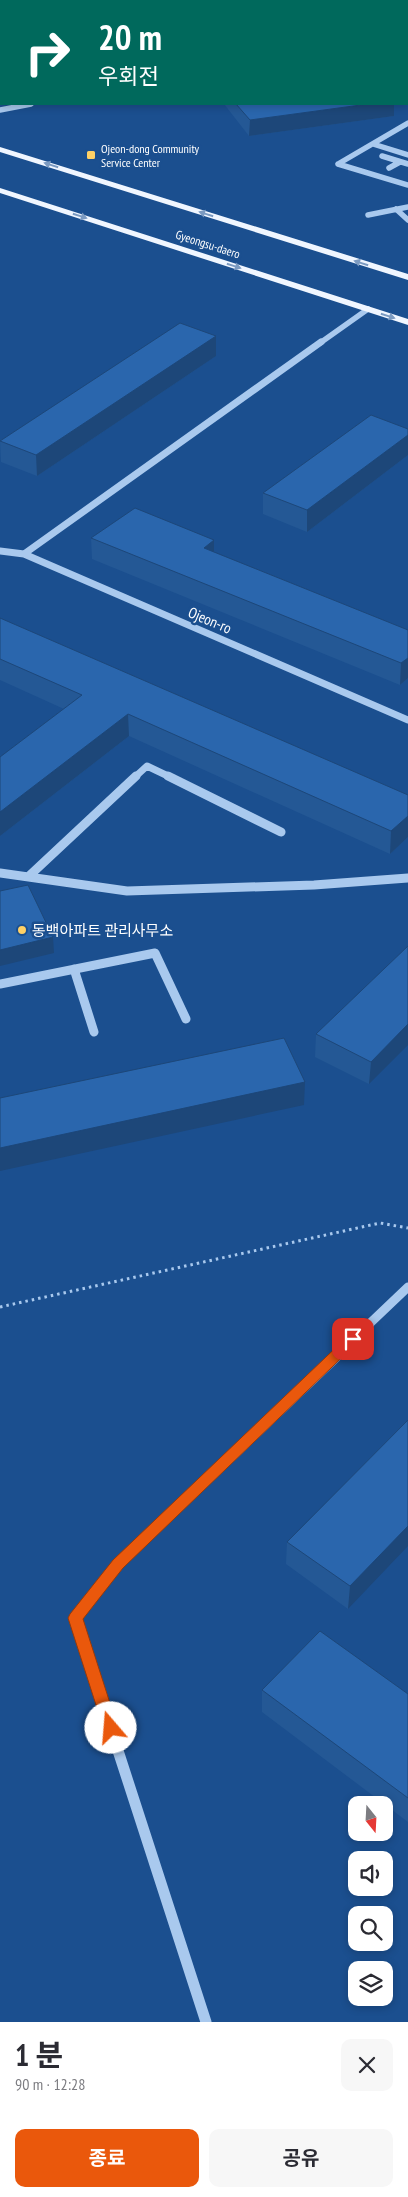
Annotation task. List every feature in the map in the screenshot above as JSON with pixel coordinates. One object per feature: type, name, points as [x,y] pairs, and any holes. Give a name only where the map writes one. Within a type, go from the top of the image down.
[{"type":"main road","name":"Gyeongsu-daero","points":[[0,149],[408,278]]},
{"type":"main road","name":"Gyeongsu-daero","points":[[0,190],[408,322]]},
{"type":"street","points":[[0,110],[26,105]]},
{"type":"street","points":[[408,123],[338,164],[408,185]]},
{"type":"street","points":[[373,144],[408,154]]},
{"type":"street","points":[[382,156],[408,164]]},
{"type":"street","points":[[389,168],[400,162]]},
{"type":"street","points":[[368,215],[408,207]]},
{"type":"street","points":[[396,209],[408,220]]},
{"type":"street","points":[[24,554],[368,309]]},
{"type":"street","name":"Ojeon-ro","points":[[0,550],[24,554],[408,720]]},
{"type":"street","points":[[28,877],[147,766],[281,832]]},
{"type":"street","points":[[0,873],[127,892],[314,885],[408,878]]},
{"type":"street","points":[[0,984],[155,953],[186,1019]]},
{"type":"street","points":[[74,969],[94,1032]]},
{"type":"street","points":[[206,2022],[75,1618],[118,1564],[408,1286]]},
{"type":"path","points":[[0,1307],[380,1223],[408,1228]]},
{"type":"building","points":[[237,105],[361,105],[250,120]]},
{"type":"building","points":[[180,323],[216,336],[36,455],[0,441]]},
{"type":"building","points":[[371,415],[408,429],[408,435],[307,510],[263,493]]},
{"type":"building","points":[[135,508],[214,540],[204,548],[408,630],[408,658],[401,663],[91,538]]},
{"type":"building","points":[[0,618],[408,795],[408,816],[391,831],[128,714],[0,812],[0,757],[82,695],[0,659]]},
{"type":"building","name":"동백아파트 관리사무소","points":[[28,885],[53,937],[0,950],[0,891]]},
{"type":"building","points":[[408,946],[408,1024],[371,1062],[316,1034]]},
{"type":"building","points":[[284,1038],[305,1082],[0,1148],[0,1098]]},
{"type":"building","points":[[408,1420],[408,1526],[350,1586],[287,1542]]},
{"type":"building","points":[[320,1631],[408,1694],[408,1798],[262,1690]]},
{"type":"place","name":"Ojeon-dong Community Service Center","points":[[91,155]]},
{"type":"place","name":"동백아파트 관리사무소","points":[[22,930]]},
{"type":"route","points":[[111,1728],[75,1618],[118,1564],[353,1339]]}]
